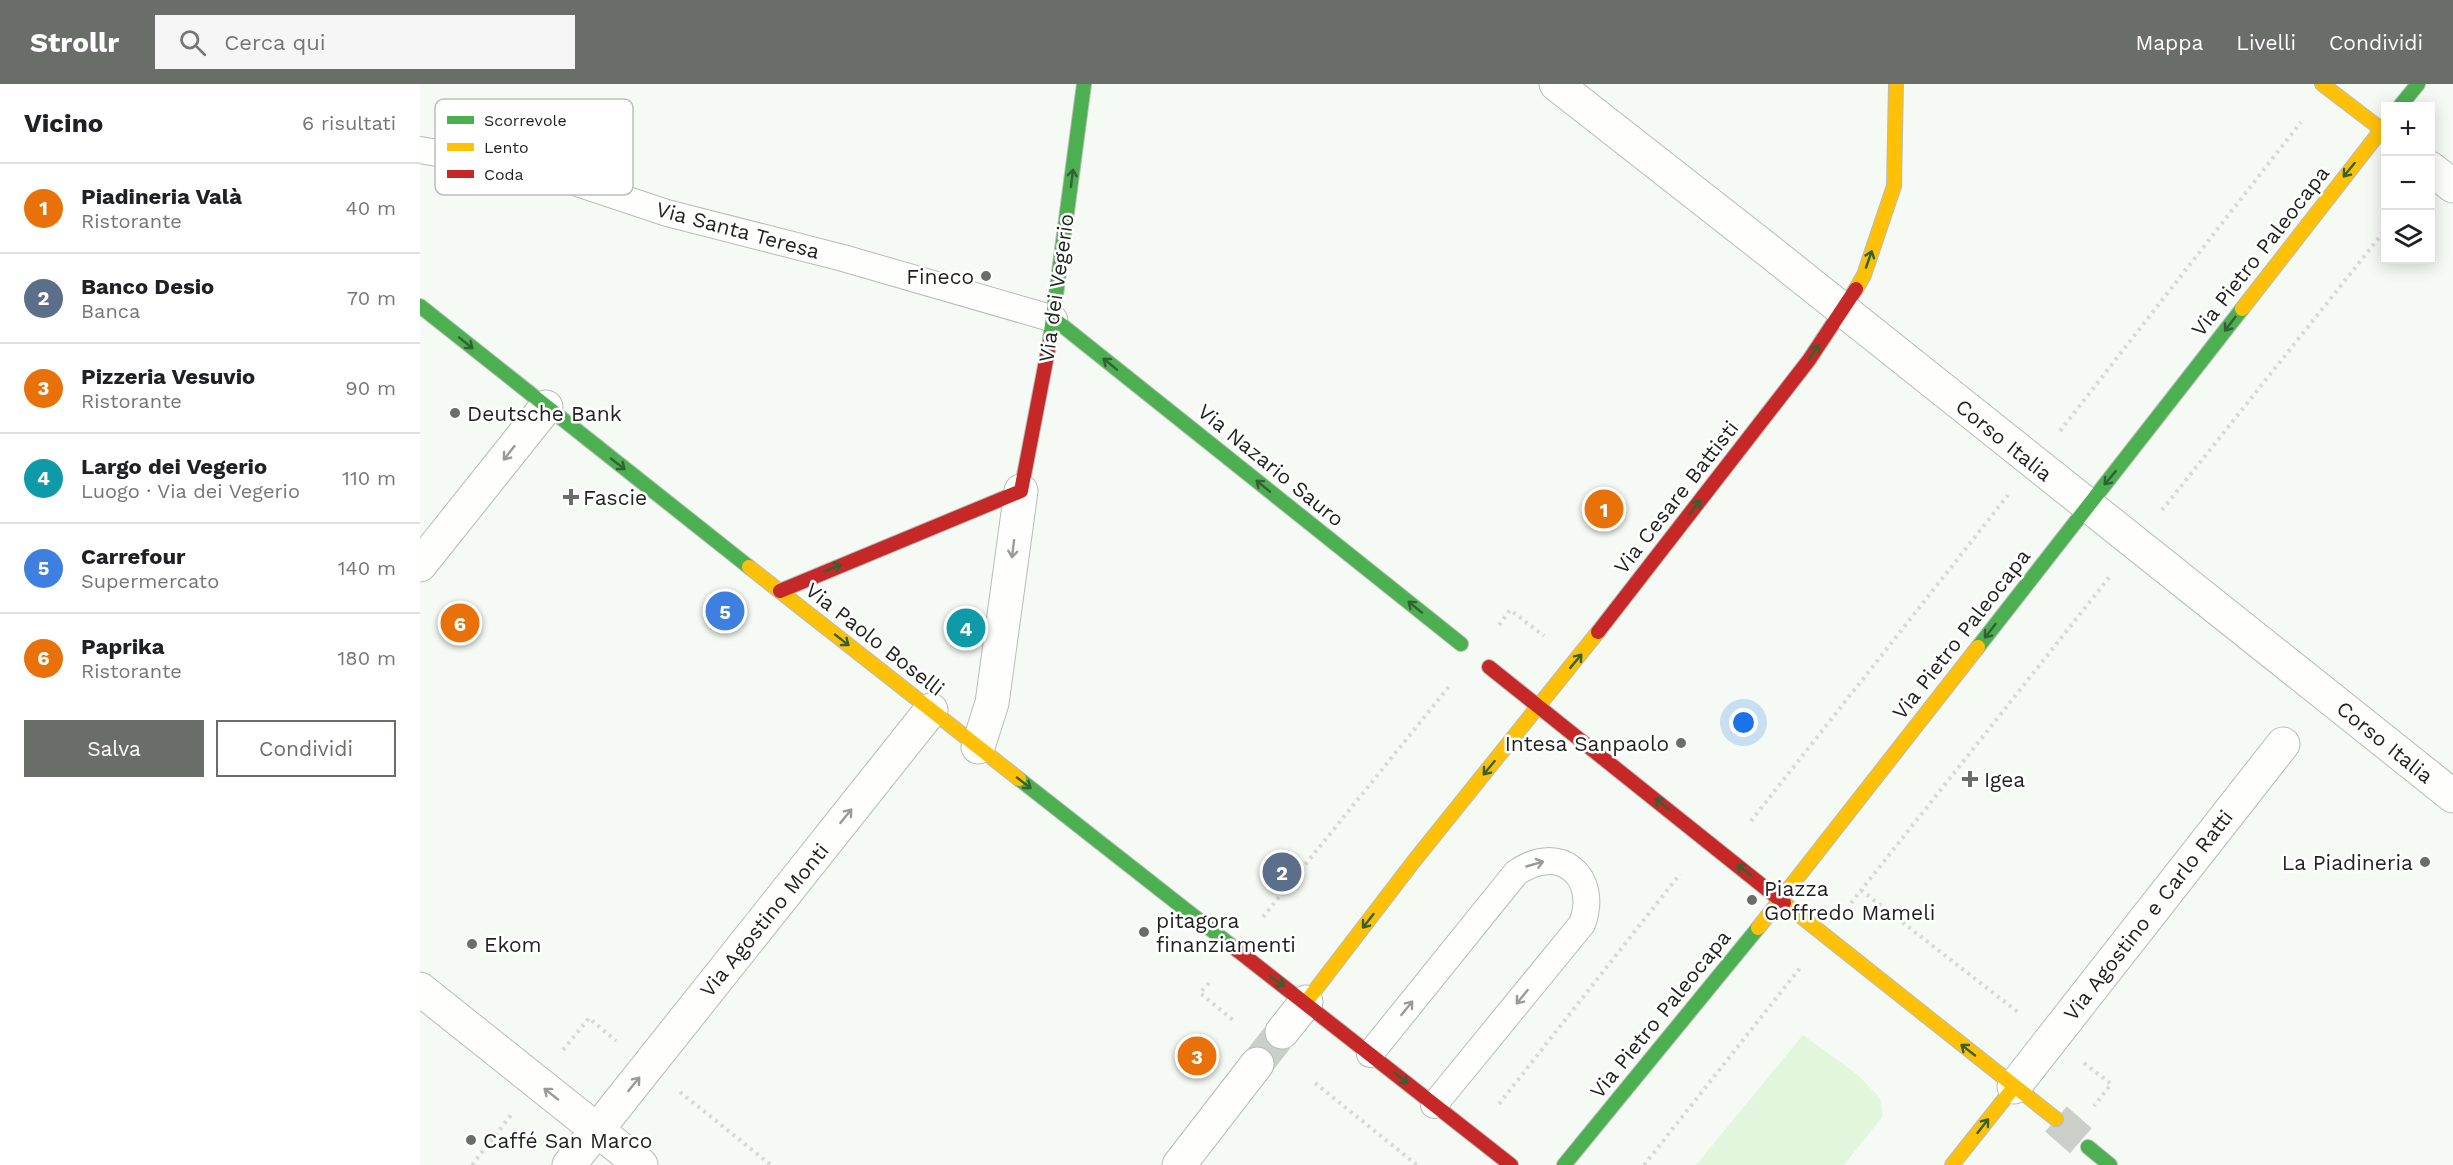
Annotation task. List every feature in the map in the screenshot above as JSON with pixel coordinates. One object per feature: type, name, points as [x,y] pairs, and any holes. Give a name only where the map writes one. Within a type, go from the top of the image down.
[{"type":"street","name":"Via dei Vegerio","points":[[978,747],[992,703],[1021,491],[1054,319],[1084,84]]},
{"type":"street","name":"Corso Italia","points":[[1556,84],[2453,796]]},
{"type":"street","name":"Via Cesare Battisti","points":[[1539,706],[1802,369],[1843,311],[1864,275],[1894,186],[1896,84]]},
{"type":"street","points":[[2322,84],[2381,119]]},
{"type":"street","name":"Via Pietro Paleocapa","points":[[2404,102],[2418,84]]},
{"type":"street","name":"Via Pietro Paleocapa","points":[[1564,1165],[1781,899],[2381,132]]},
{"type":"street","points":[[2435,172],[2453,186]]},
{"type":"street","name":"Via Paolo Boselli","points":[[420,306],[978,747],[1306,1002]]},
{"type":"street","name":"Via Nazario Sauro","points":[[1054,319],[1461,644]]},
{"type":"street","points":[[420,565],[546,407]]},
{"type":"street","points":[[780,591],[1021,491]]},
{"type":"street","points":[[1490,667],[2056,1119]]},
{"type":"street","points":[[1282,1032],[1414,861],[1539,706]]},
{"type":"street","name":"Via Agostino Monti","points":[[569,1165],[931,710]]},
{"type":"street","name":"Via Agostino e Carlo Ratti","points":[[2014,1087],[2283,744]]},
{"type":"street","points":[[420,989],[641,1165]]},
{"type":"street","points":[[1306,1002],[1511,1165]]},
{"type":"street","points":[[1179,1165],[1257,1064]]},
{"type":"street","points":[[1952,1165],[2014,1087]]},
{"type":"street","points":[[2088,1147],[2110,1165]]},
{"type":"lane","name":"Via Santa Teresa","points":[[420,150],[435,152]]},
{"type":"lane","name":"Via Santa Teresa","points":[[613,195],[667,213],[843,258],[1054,319]]},
{"type":"lane","points":[[1370,1054],[1516,873],[1528,865],[1541,861],[1554,861],[1568,866],[1586,887],[1588,908],[1582,924],[1434,1105]]},
{"type":"path","points":[[2076,411],[2296,128]]},
{"type":"path","points":[[2176,492],[2381,234]]},
{"type":"path","points":[[1750,822],[1996,510]]},
{"type":"path","points":[[1851,903],[2095,595]]},
{"type":"path","points":[[1500,623],[1510,610],[1525,621]]},
{"type":"path","points":[[1275,902],[1433,705]]},
{"type":"path","points":[[1497,1106],[1681,874]]},
{"type":"path","points":[[1861,890],[2006,1004]]},
{"type":"path","points":[[1644,1165],[1800,967]]},
{"type":"path","points":[[1213,978],[1200,993],[1233,1020]]},
{"type":"path","points":[[573,1038],[589,1018],[610,1036]]},
{"type":"path","points":[[2094,1070],[2111,1084],[2098,1100]]},
{"type":"path","points":[[1315,1083],[1418,1165]]},
{"type":"path","points":[[680,1092],[771,1165]]},
{"type":"path","points":[[472,1165],[505,1123]]},
{"type":"green space","points":[[1803,1035],[1858,1075],[1880,1098],[1883,1116],[1844,1165],[1696,1165]]},
{"type":"tunnel","points":[[1257,1064],[1282,1032]]},
{"type":"tunnel","points":[[2056,1119],[2088,1147]]},
{"type":"traffic: fast","points":[[1050,340],[1084,84]]},
{"type":"traffic: fast","points":[[2403,102],[2418,84]]},
{"type":"traffic: fast","points":[[420,306],[749,567]]},
{"type":"traffic: fast","points":[[1978,647],[2242,309]]},
{"type":"traffic: fast","points":[[1054,319],[1461,644]]},
{"type":"traffic: fast","points":[[1019,779],[1237,950]]},
{"type":"traffic: fast","points":[[1564,1165],[1758,928]]},
{"type":"traffic: fast","points":[[2088,1147],[2110,1165]]},
{"type":"traffic: slow","points":[[1856,289],[1864,275],[1894,186],[1896,84]]},
{"type":"traffic: slow","points":[[2322,84],[2381,129]]},
{"type":"traffic: slow","points":[[2242,309],[2381,130]]},
{"type":"traffic: slow","points":[[749,567],[1019,779]]},
{"type":"traffic: slow","points":[[1306,1002],[1414,861],[1598,632]]},
{"type":"traffic: slow","points":[[1758,928],[1978,647]]},
{"type":"traffic: slow","points":[[1784,903],[2056,1119]]},
{"type":"traffic: slow","points":[[1952,1165],[2014,1087]]},
{"type":"traffic: jam","points":[[1598,632],[1809,360],[1856,289]]},
{"type":"traffic: jam","points":[[780,591],[1021,491],[1050,340]]},
{"type":"traffic: jam","points":[[1489,667],[1784,903]]},
{"type":"traffic: jam","points":[[1237,950],[1511,1165]]},
{"type":"place","name":"Fineco","points":[[986,276]]},
{"type":"place","name":"Deutsche Bank","points":[[455,413]]},
{"type":"place","name":"Fascie","points":[[571,497]]},
{"type":"place","name":"Piadineria Valà","points":[[1604,509]]},
{"type":"place","name":"Carrefour","points":[[725,611]]},
{"type":"place","name":"Paprika","points":[[460,623]]},
{"type":"place","name":"Largo dei Vegerio","points":[[966,628]]},
{"type":"place","name":"Intesa Sanpaolo","points":[[1681,743]]},
{"type":"place","name":"Igea","points":[[1970,779]]},
{"type":"place","name":"La Piadineria","points":[[2425,862]]},
{"type":"place","name":"Banco Desio","points":[[1282,872]]},
{"type":"place","name":"Piazza Goffredo Mameli","points":[[1752,900]]},
{"type":"place","name":"pitagora finanziamenti","points":[[1144,932]]},
{"type":"place","name":"Ekom","points":[[472,944]]},
{"type":"place","name":"Pizzeria Vesuvio","points":[[1197,1056]]},
{"type":"place","name":"Caffé San Marco","points":[[471,1140]]}]
